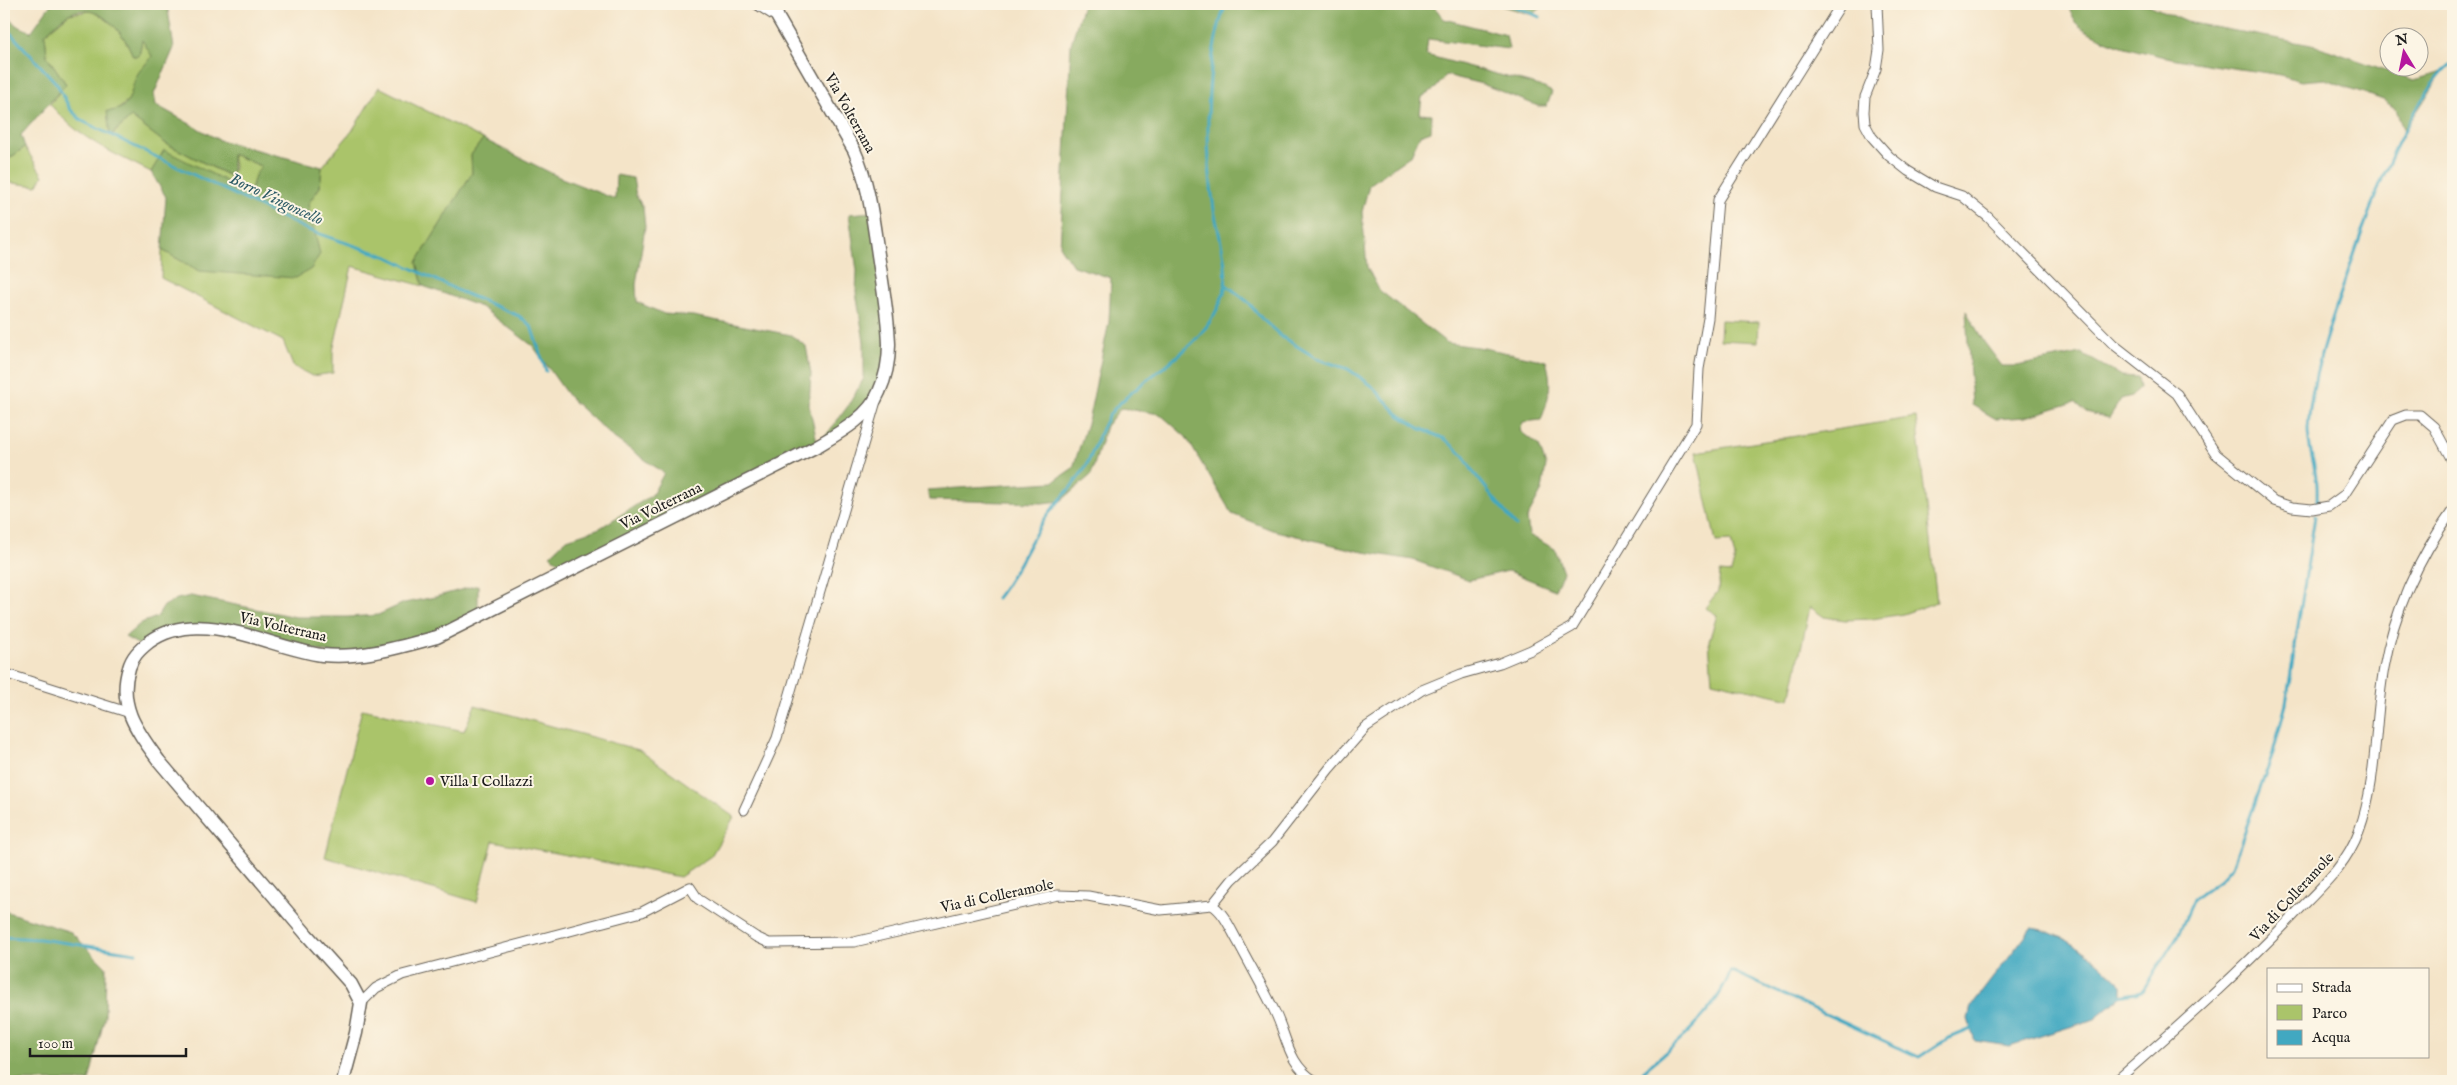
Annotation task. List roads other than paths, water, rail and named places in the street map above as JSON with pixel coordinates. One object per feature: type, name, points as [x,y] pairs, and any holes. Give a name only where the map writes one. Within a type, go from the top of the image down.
[{"type":"main road","name":"Via Volterrana","points":[[361,1003],[351,984],[307,936],[159,761],[137,731],[127,712],[124,696],[126,676],[132,658],[157,636],[195,627],[229,631],[320,654],[347,656],[399,648],[437,637],[817,446],[840,432],[861,415],[878,394],[887,370],[889,344],[883,289],[864,173],[854,150],[778,18],[773,4]]},
{"type":"main road","points":[[343,1081],[356,1033],[361,1003]]},
{"type":"street","points":[[756,4],[778,18]]},
{"type":"street","points":[[1315,1081],[1303,1077],[1294,1060],[1275,1011],[1232,931],[1218,908],[1212,905],[1232,880],[1272,842],[1329,769],[1366,727],[1422,690],[1461,674],[1500,663],[1531,650],[1572,627],[1696,424],[1699,369],[1708,318],[1718,200],[1841,4]]},
{"type":"street","points":[[1877,4],[1879,50],[1876,69],[1865,97],[1864,112],[1865,124],[1872,137],[1889,156],[1908,171],[1934,187],[1962,196],[1988,216],[2113,344],[2176,394],[2216,454],[2246,476],[2274,501],[2292,507],[2312,508],[2329,506],[2344,495],[2394,420],[2406,415],[2420,414],[2434,427],[2453,462]]},
{"type":"street","name":"Via Volterrana","points":[[744,810],[777,738],[878,394]]},
{"type":"street","name":"Via di Colleramole","points":[[2116,1081],[2244,967],[2346,861],[2359,831],[2369,798],[2384,668],[2394,625],[2426,551],[2453,510]]},
{"type":"street","points":[[4,673],[127,712]]},
{"type":"street","name":"Via di Colleramole","points":[[361,1003],[376,988],[402,975],[642,912],[690,887],[698,899],[756,938],[769,943],[854,942],[1058,895],[1088,896],[1161,910],[1212,905]]},
{"type":"water","points":[[2031,928],[2057,935],[2092,957],[2122,985],[2122,996],[2095,1019],[2009,1046],[1975,1041],[1968,1019],[1971,1006]]},
{"type":"waterway","points":[[997,598],[1044,520],[1082,473],[1111,412],[1132,392],[1193,342],[1206,328],[1224,292],[1225,263],[1211,186],[1208,106],[1214,51],[1226,4]]},
{"type":"waterway","points":[[1510,4],[1540,17]]},
{"type":"waterway","name":"Borro Vingoncello","points":[[4,26],[57,84],[70,109],[82,121],[308,230],[388,257],[461,292],[519,316],[531,326],[546,371]]},
{"type":"waterway","points":[[2317,504],[2317,484],[2308,429],[2313,390],[2327,334],[2376,193],[2402,134],[2434,82],[2453,62]]},
{"type":"waterway","points":[[1225,284],[1248,302],[1262,319],[1282,337],[1318,359],[1348,369],[1371,385],[1399,415],[1419,428],[1445,439],[1463,455],[1474,473],[1516,526]]},
{"type":"waterway","points":[[2120,996],[2143,990],[2178,935],[2194,899],[2220,880],[2232,867],[2273,753],[2286,704],[2315,516]]},
{"type":"waterway","points":[[4,937],[40,939],[136,953]]},
{"type":"waterway","points":[[1631,1081],[1674,1046],[1701,1018],[1723,988],[1730,972],[1734,972],[1919,1057],[1947,1039],[1974,1028]]},
{"type":"place","name":"Villa I Collazzi","points":[[430,781]]}]
